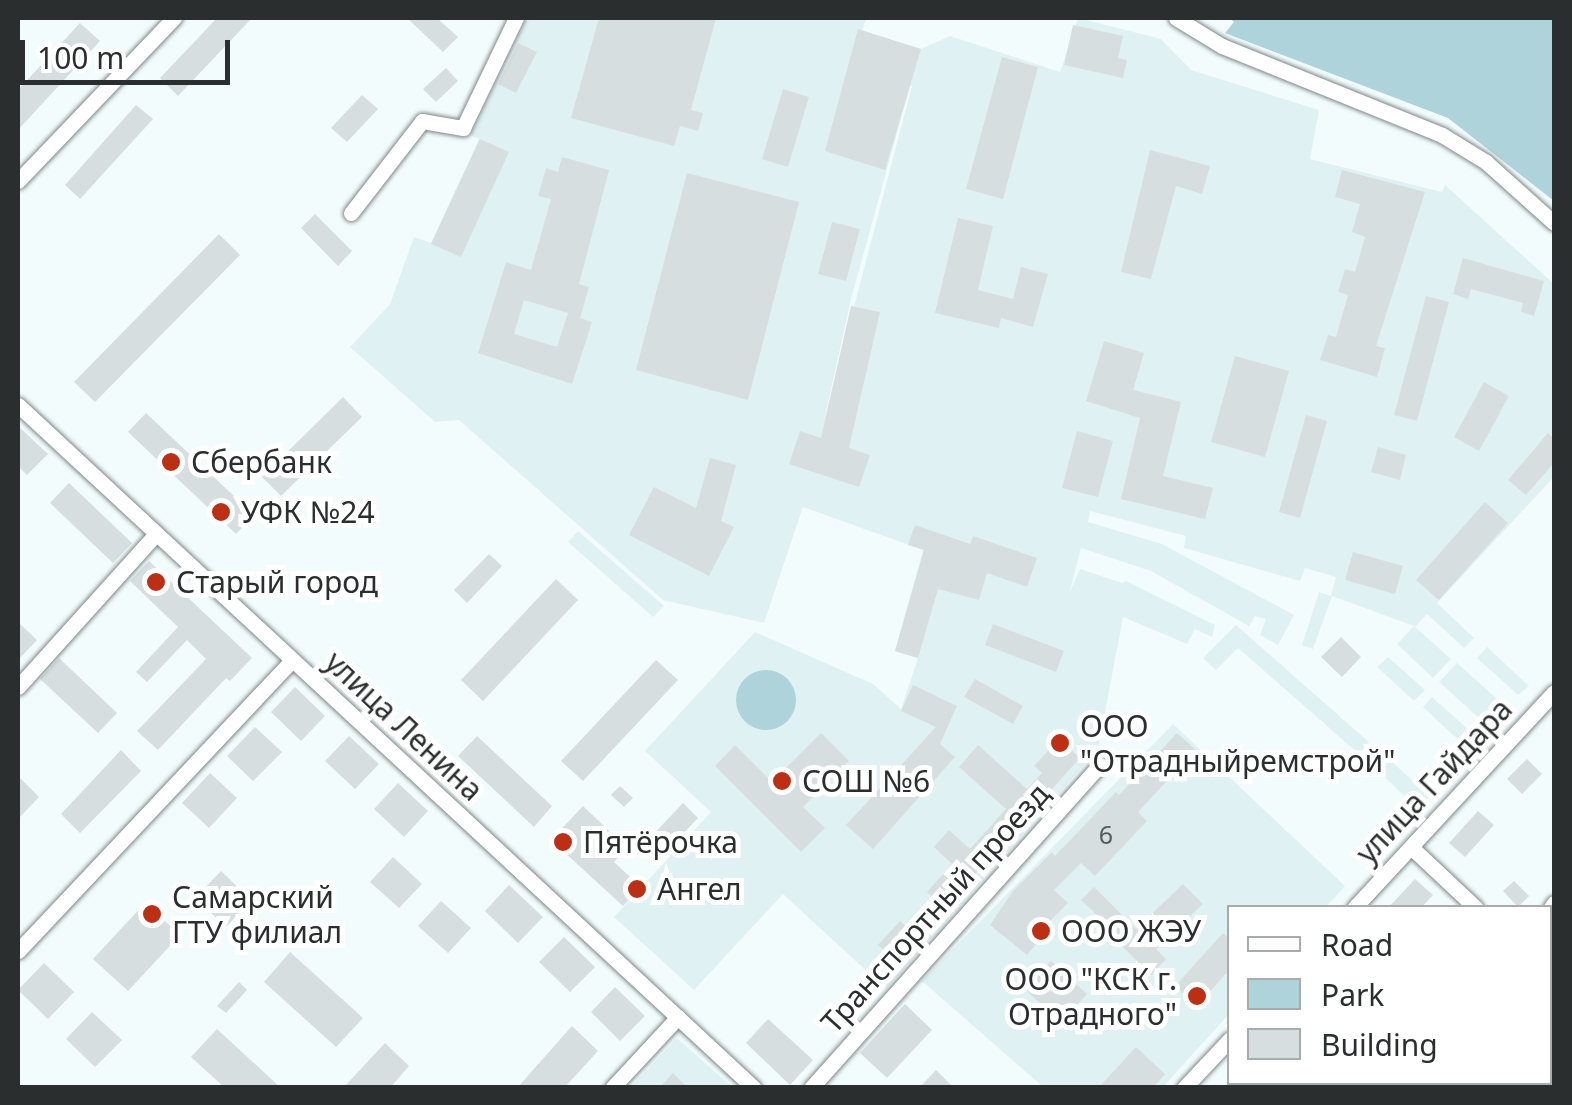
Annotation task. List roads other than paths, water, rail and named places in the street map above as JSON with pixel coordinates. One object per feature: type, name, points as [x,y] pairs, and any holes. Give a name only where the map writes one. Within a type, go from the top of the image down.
[{"type":"street","points":[[18,180],[174,18]]},
{"type":"street","points":[[351,213],[422,121],[464,128],[516,18]]},
{"type":"street","points":[[1176,18],[1222,46],[1442,134],[1486,162],[1554,223]]},
{"type":"street","name":"улица Ленина","points":[[18,405],[754,1088]]},
{"type":"street","points":[[18,687],[156,534]]},
{"type":"street","points":[[18,952],[292,660]]},
{"type":"street","name":"улица Гайдара","points":[[1357,905],[1554,692]]},
{"type":"street","name":"Транспортный проезд","points":[[811,1088],[1100,765]]},
{"type":"street","points":[[1411,847],[1473,905]]},
{"type":"street","points":[[612,1088],[678,1017]]},
{"type":"street","points":[[1184,1088],[1227,1043]]},
{"type":"place","name":"Сбербанк","points":[[171,462]]},
{"type":"place","name":"УФК №24","points":[[221,512]]},
{"type":"place","name":"Старый город","points":[[156,582]]},
{"type":"place","name":"ООО \"Отрадныйремстрой\"","points":[[1060,743]]},
{"type":"place","name":"СОШ №6","points":[[782,781]]},
{"type":"place","name":"Пятёрочка","points":[[563,842]]},
{"type":"place","name":"Ангел","points":[[637,889]]},
{"type":"place","name":"Самарский ГТУ филиал","points":[[152,914]]},
{"type":"place","name":"ООО ЖЭУ","points":[[1041,931]]},
{"type":"place","name":"ООО \"КСК г. Отрадного\"","points":[[1197,996]]}]
